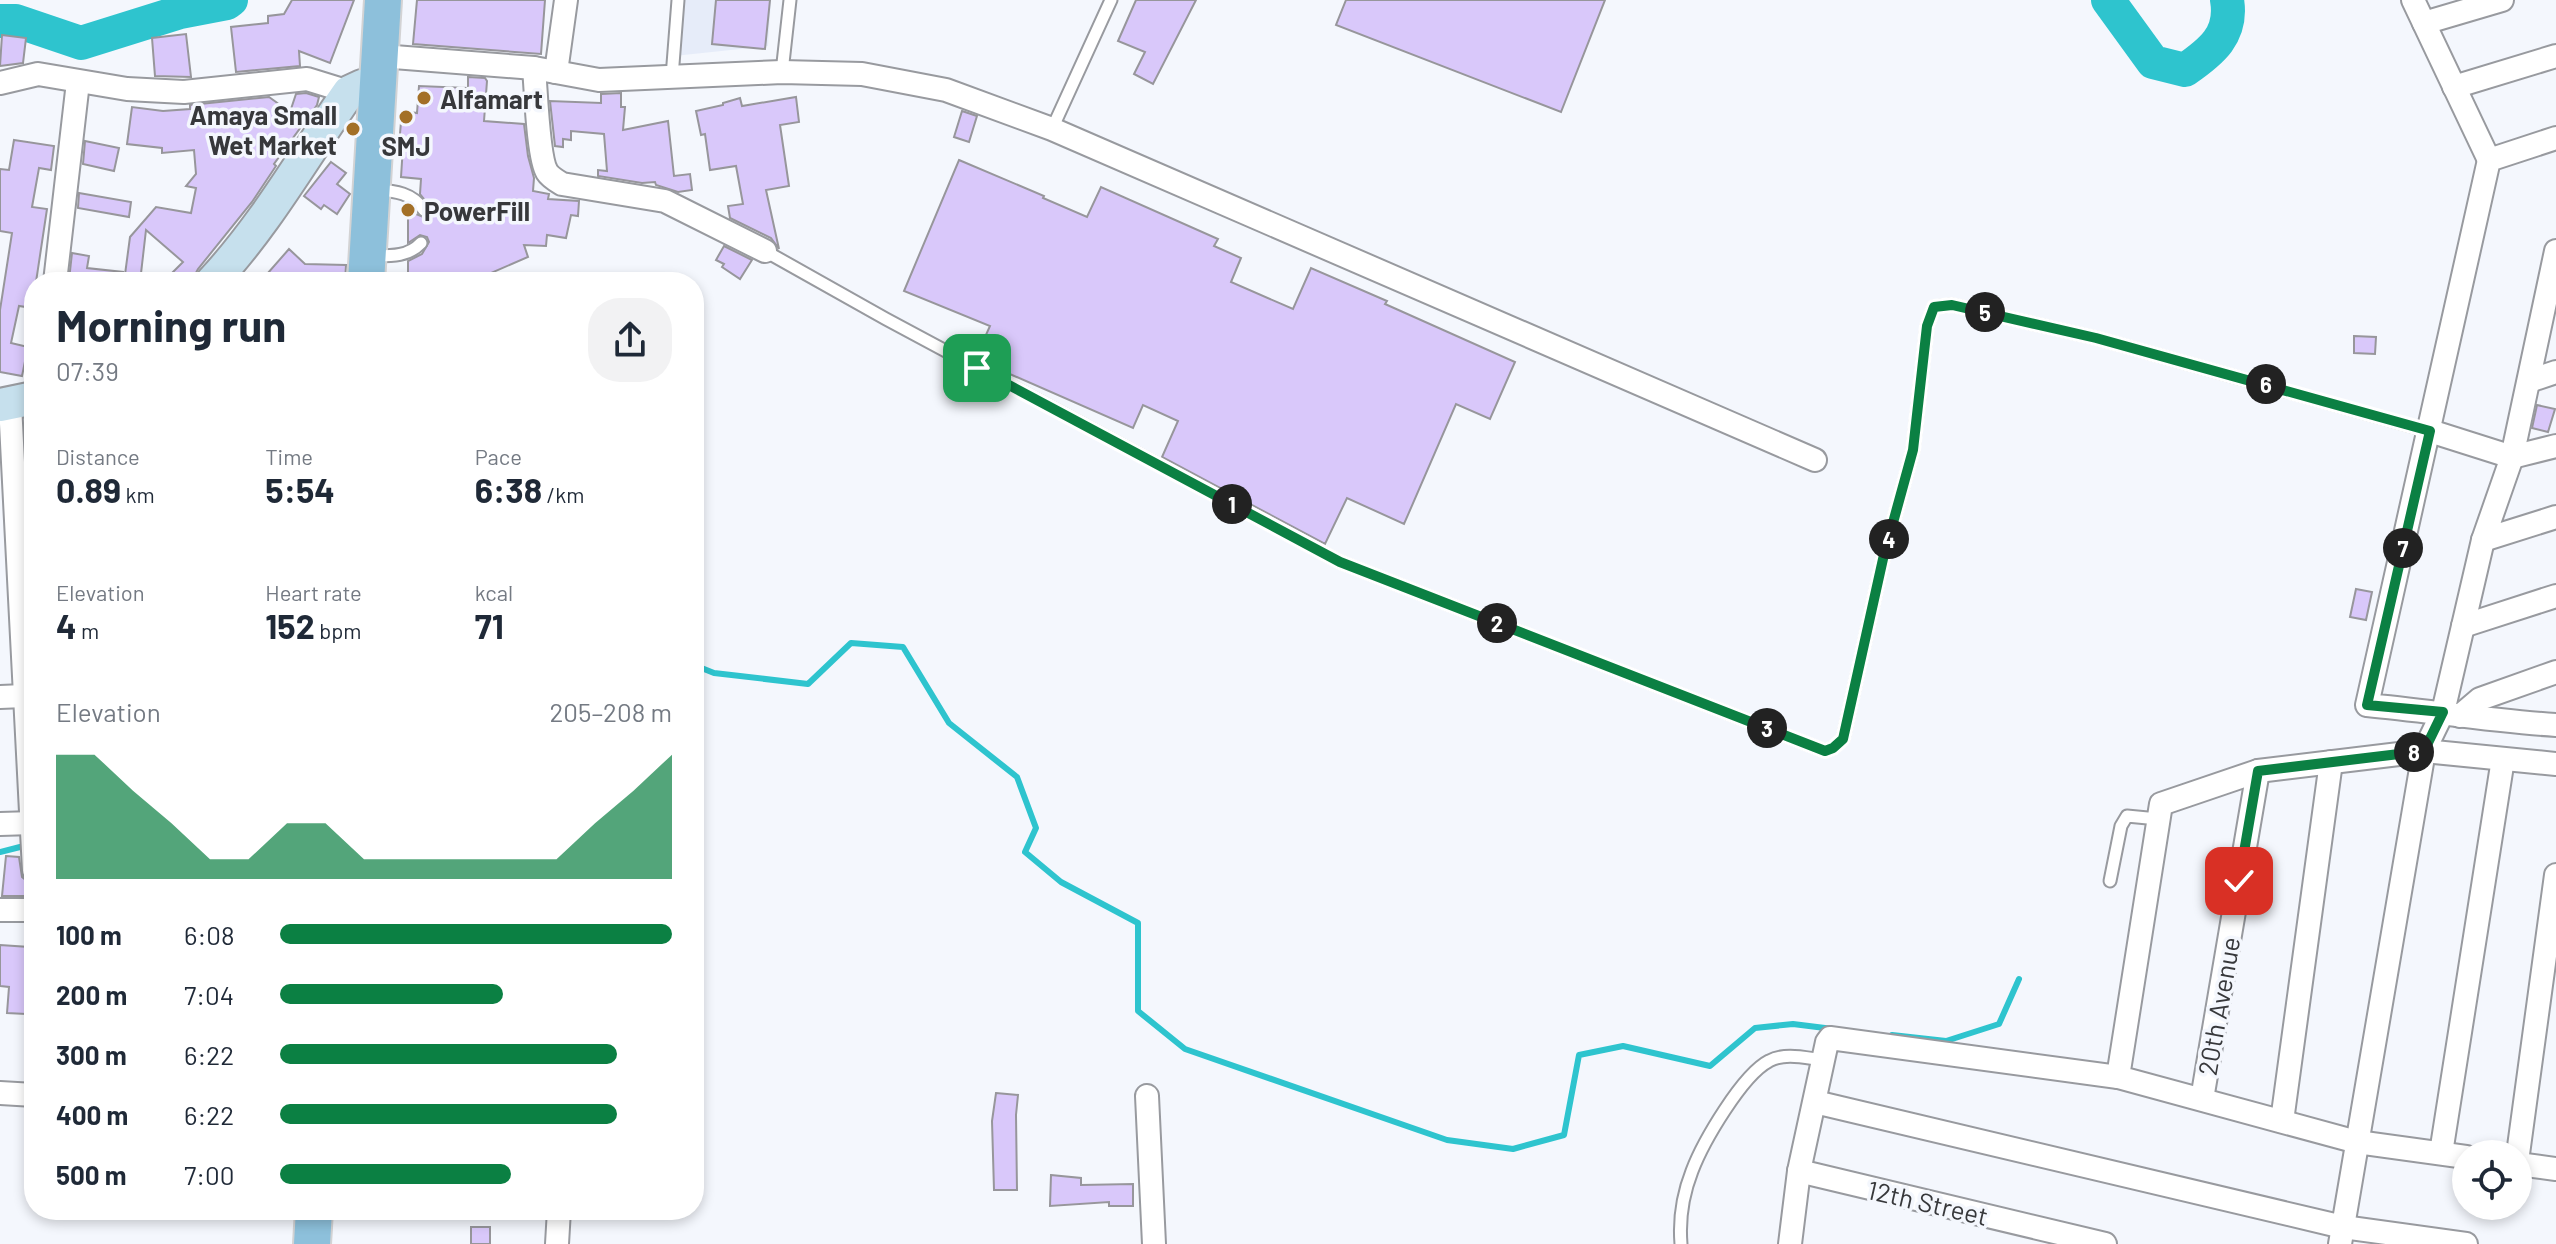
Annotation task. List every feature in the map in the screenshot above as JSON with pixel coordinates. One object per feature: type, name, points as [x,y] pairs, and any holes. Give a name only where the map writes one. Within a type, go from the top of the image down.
[{"type":"main road","points":[[367,269],[371,190],[369,79],[383,0]]},
{"type":"main road","points":[[312,1244],[313,1220]]},
{"type":"street","points":[[566,0],[545,70],[542,156],[546,171],[562,184],[665,201],[765,251]]},
{"type":"street","points":[[2413,0],[2489,160],[2367,705],[2484,720],[2556,725]]},
{"type":"street","points":[[2424,23],[2502,0]]},
{"type":"street","points":[[2454,87],[2556,56]]},
{"type":"street","points":[[0,83],[38,74],[78,82],[184,92],[307,79],[545,70],[599,80],[782,72],[862,74],[946,90],[1052,129],[1815,460]]},
{"type":"street","points":[[221,272],[369,79]]},
{"type":"street","points":[[56,272],[78,82]]},
{"type":"street","points":[[2489,160],[2556,138]]},
{"type":"street","points":[[2452,714],[2463,626],[2483,540],[2512,457],[2550,306],[2556,251]]},
{"type":"street","points":[[2529,381],[2556,372]]},
{"type":"street","points":[[0,697],[24,696],[15,402]]},
{"type":"street","points":[[2430,431],[2512,457],[2556,446]]},
{"type":"street","points":[[2483,540],[2556,517]]},
{"type":"street","points":[[2463,626],[2556,596]]},
{"type":"street","points":[[2342,1236],[2424,751],[2452,714],[2480,699],[2556,672]]},
{"type":"street","points":[[2118,1077],[2160,812],[2258,771],[2331,762],[2424,751],[2556,764]]},
{"type":"street","points":[[2441,1153],[2503,759]]},
{"type":"street","points":[[2282,1121],[2331,762]]},
{"type":"street","name":"20th Avenue","points":[[2202,1099],[2258,771]]},
{"type":"street","points":[[0,824],[24,823]]},
{"type":"street","points":[[2520,1140],[2556,875]]},
{"type":"street","points":[[0,910],[24,910]]},
{"type":"street","points":[[1790,1244],[1799,1171],[1823,1060],[1828,1040],[1836,1037],[2118,1077],[2357,1142],[2452,1155]]},
{"type":"street","points":[[0,1093],[24,1094]]},
{"type":"street","points":[[1147,1096],[1154,1244]]},
{"type":"street","points":[[1815,1102],[2342,1236],[2466,1244]]},
{"type":"street","points":[[2532,1166],[2556,1169]]},
{"type":"street","name":"12th Street","points":[[1799,1171],[2105,1244]]},
{"type":"street","points":[[557,1244],[558,1220]]},
{"type":"lane","points":[[672,77],[678,0]]},
{"type":"lane","points":[[782,72],[790,0]]},
{"type":"lane","points":[[1052,129],[1111,0]]},
{"type":"lane","points":[[371,190],[401,192],[418,202],[424,210]]},
{"type":"lane","points":[[367,269],[416,249],[421,243]]},
{"type":"lane","points":[[765,251],[1340,562],[1825,751],[1843,739],[1883,559],[1913,450],[1927,326],[1934,307],[1952,305],[2096,338],[2430,431]]},
{"type":"lane","points":[[2110,881],[2121,826],[2127,816],[2160,812]]},
{"type":"lane","points":[[1681,1244],[1679,1221],[1691,1172],[1729,1104],[1759,1067],[1769,1060],[1783,1055],[1823,1060]]},
{"type":"shaded area","points":[[680,0],[771,0],[768,46],[674,56]]},
{"type":"building","points":[[292,0],[354,0],[330,63],[299,51],[300,66],[236,72],[231,27],[268,23],[268,16],[284,14]]},
{"type":"building","points":[[417,0],[545,0],[541,54],[413,44]]},
{"type":"building","points":[[716,0],[770,0],[765,49],[712,44]]},
{"type":"building","points":[[1136,0],[1196,0],[1153,84],[1134,74],[1145,52],[1118,41]]},
{"type":"building","points":[[1346,0],[1605,0],[1561,112],[1336,25]]},
{"type":"building","points":[[186,34],[191,77],[155,76],[152,38]]},
{"type":"building","points":[[2,35],[26,38],[23,63],[0,66]]},
{"type":"building","points":[[468,77],[485,78],[484,121],[524,124],[534,178],[533,191],[549,194],[548,199],[579,201],[578,216],[571,215],[566,238],[547,235],[546,246],[524,245],[528,257],[493,272],[408,272],[408,261],[422,254],[429,242],[427,237],[420,235],[408,243],[408,214],[426,218],[432,209],[420,194],[421,179],[401,177],[403,146],[399,145],[402,111],[417,113],[419,86],[468,88]]},
{"type":"building","points":[[621,93],[621,107],[625,107],[623,130],[668,121],[674,176],[690,174],[692,190],[678,192],[655,182],[598,176],[598,170],[607,171],[604,134],[571,131],[571,140],[563,139],[563,147],[555,146],[550,101],[601,103],[601,94]]},
{"type":"building","points":[[296,94],[319,97],[317,105],[274,164],[276,166],[252,202],[196,272],[173,272],[183,262],[146,230],[141,272],[125,272],[130,237],[156,207],[191,213],[196,188],[186,186],[196,174],[194,150],[162,153],[162,148],[127,144],[132,107],[163,111],[190,109],[190,105],[269,97],[290,112]]},
{"type":"building","points":[[796,97],[799,122],[780,125],[789,186],[766,190],[779,249],[771,238],[730,218],[728,206],[743,204],[736,166],[710,170],[705,134],[701,135],[696,111],[740,98],[742,106]]},
{"type":"building","points":[[962,111],[977,116],[969,142],[954,137]]},
{"type":"building","points":[[14,140],[54,146],[51,170],[39,168],[32,207],[47,209],[38,272],[24,272],[24,307],[19,306],[11,343],[24,346],[22,376],[0,372],[0,310],[12,233],[0,231],[0,169],[9,170]]},
{"type":"building","points":[[85,141],[119,148],[114,171],[83,164]]},
{"type":"building","points":[[959,160],[1087,217],[1101,187],[1218,239],[1214,246],[1241,258],[1231,282],[1293,309],[1311,268],[1515,362],[1490,419],[1456,404],[1404,524],[1347,498],[1325,544],[1162,457],[1178,421],[1143,405],[1133,428],[987,364],[976,357],[990,326],[904,291]]},
{"type":"building","points":[[331,162],[346,173],[337,184],[350,194],[337,214],[324,205],[321,209],[304,196]]},
{"type":"building","points":[[79,193],[131,202],[129,217],[78,208]]},
{"type":"building","points":[[724,246],[752,260],[740,279],[716,260]]},
{"type":"building","points":[[289,249],[305,264],[346,265],[346,272],[269,272]]},
{"type":"building","points":[[72,253],[89,256],[87,268],[123,272],[70,272]]},
{"type":"building","points":[[2354,336],[2376,337],[2375,354],[2354,353]]},
{"type":"building","points":[[2537,405],[2555,409],[2548,432],[2532,428]]},
{"type":"building","points":[[2356,589],[2372,592],[2366,620],[2350,617]]},
{"type":"building","points":[[6,856],[19,857],[24,896],[2,896]]},
{"type":"building","points":[[0,945],[24,947],[24,1014],[7,1013],[9,987],[0,986]]},
{"type":"building","points":[[996,1093],[1018,1095],[1017,1190],[994,1190],[992,1121]]},
{"type":"building","points":[[1051,1175],[1081,1178],[1081,1185],[1133,1184],[1133,1206],[1109,1206],[1109,1202],[1050,1206]]},
{"type":"building","points":[[471,1227],[490,1227],[490,1244],[471,1244]]},
{"type":"waterway","points":[[0,21],[16,21],[81,43],[180,12],[231,0]]},
{"type":"waterway","points":[[2108,0],[2153,62],[2185,70],[2211,49],[2223,33],[2227,23],[2227,0]]},
{"type":"waterway","points":[[704,669],[714,673],[808,684],[851,643],[903,647],[949,723],[1017,777],[1036,828],[1025,852],[1061,882],[1138,923],[1138,1011],[1185,1049],[1447,1140],[1513,1149],[1564,1135],[1579,1055],[1623,1046],[1710,1066],[1755,1028],[1793,1024],[1833,1029]]},
{"type":"waterway","points":[[0,852],[20,847]]},
{"type":"waterway","points":[[1892,1035],[1946,1041],[1999,1024],[2019,979]]},
{"type":"place","name":"Alfamart","points":[[424,98]]},
{"type":"place","name":"SMJ","points":[[406,117]]},
{"type":"place","name":"Amaya Small Wet Market","points":[[353,129]]},
{"type":"place","name":"PowerFill","points":[[408,210]]},
{"type":"route","points":[[977,368],[1340,562],[1825,751],[1843,739],[1883,559],[1913,450],[1927,326],[1934,307],[1952,305],[2096,338],[2430,431],[2367,705],[2443,712],[2424,751],[2258,771],[2239,881]]}]
